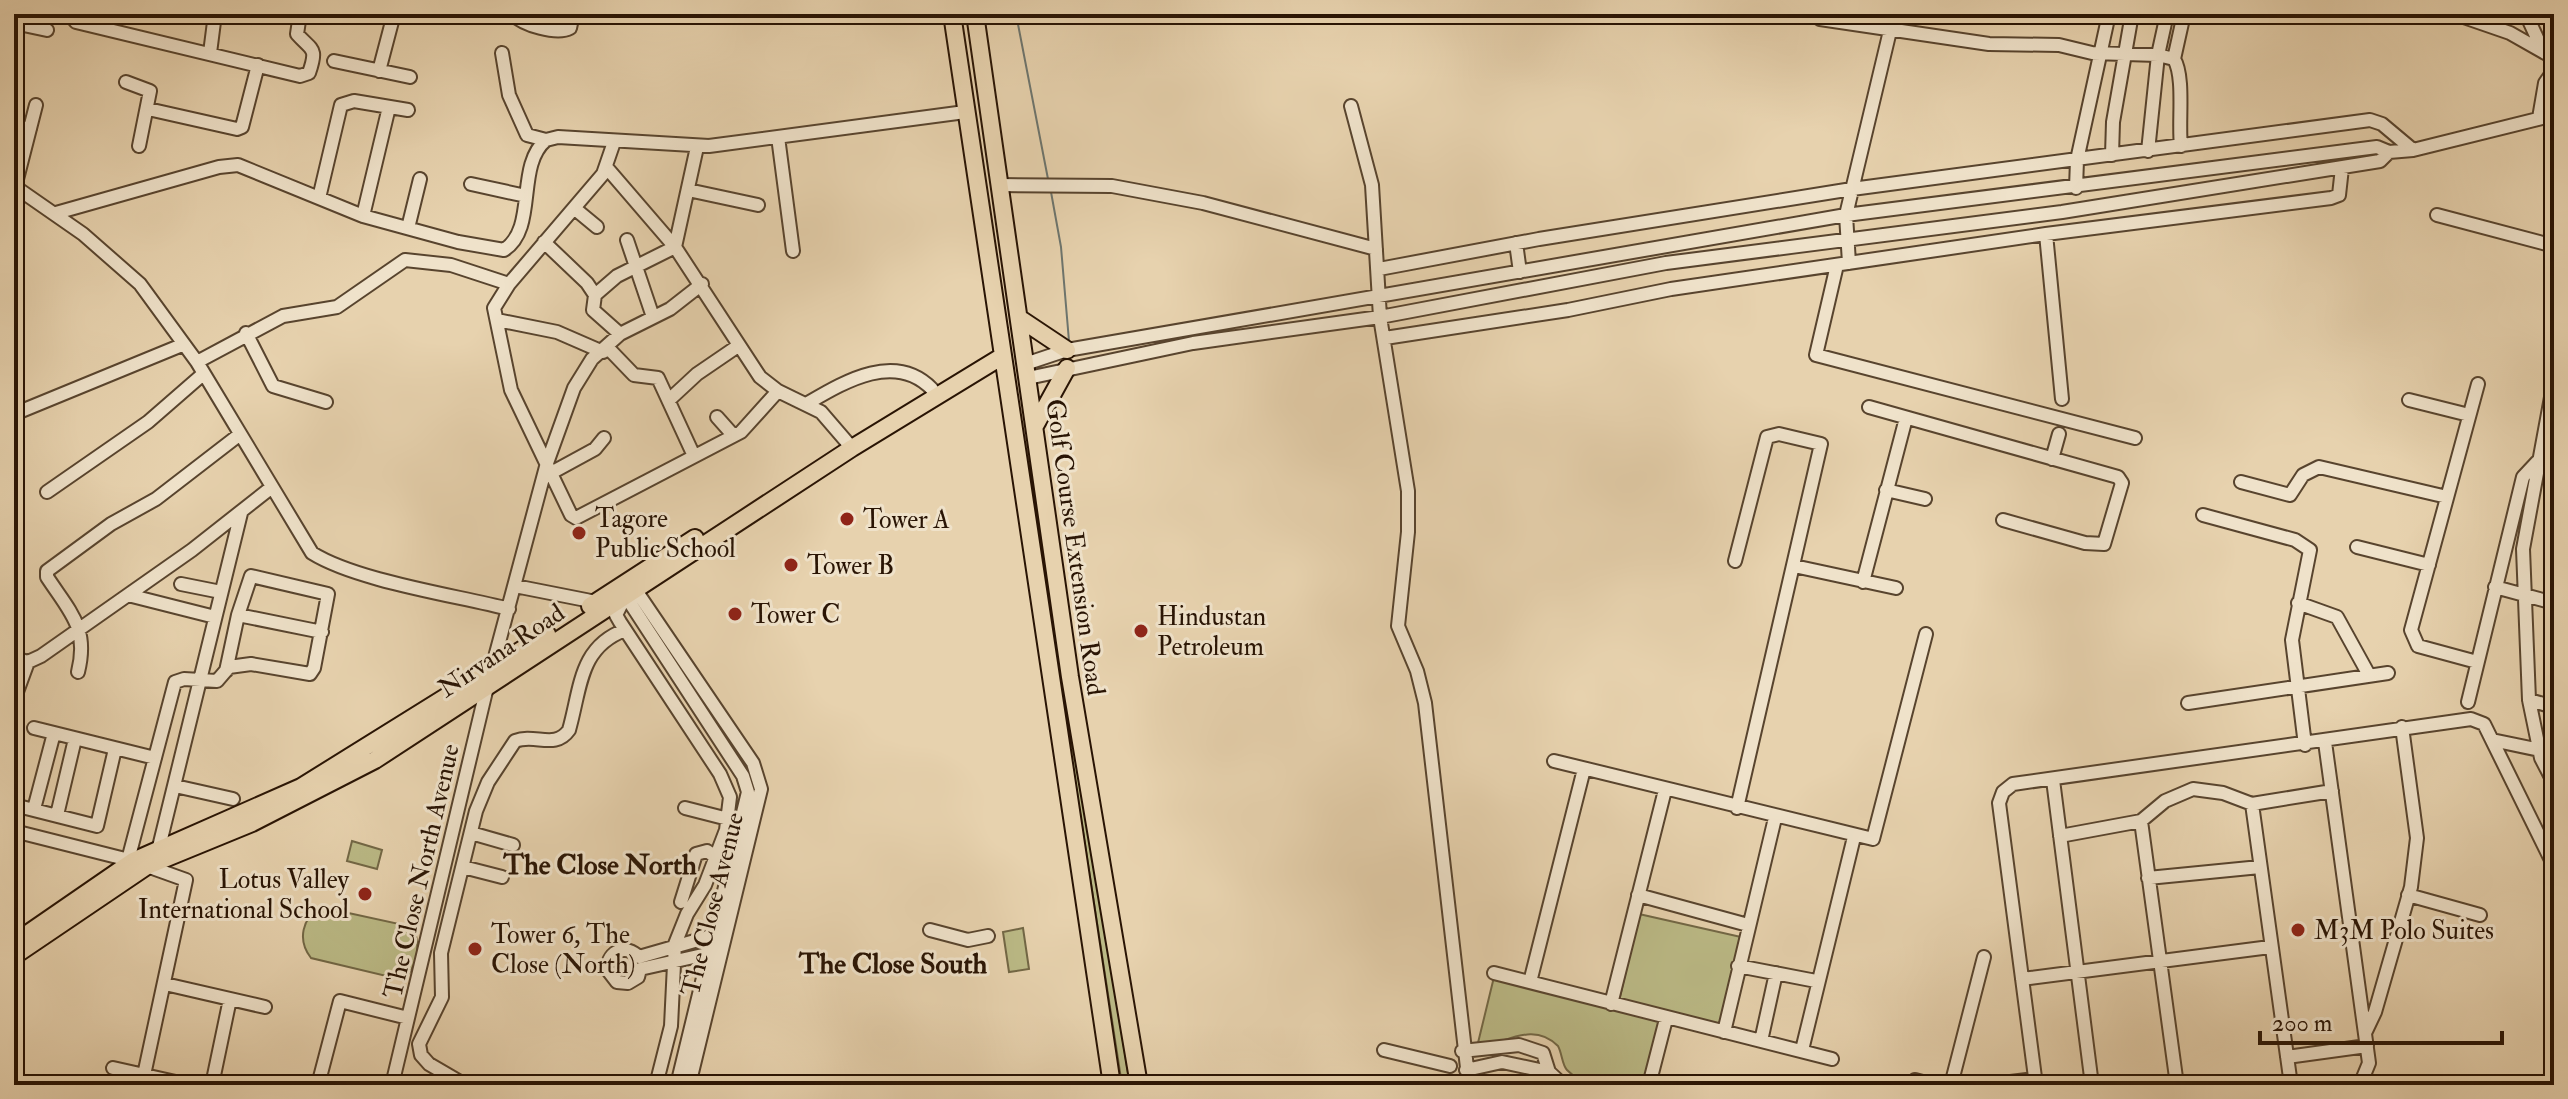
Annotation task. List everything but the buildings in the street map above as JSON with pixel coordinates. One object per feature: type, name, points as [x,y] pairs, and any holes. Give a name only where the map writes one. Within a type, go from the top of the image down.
[{"type":"main road","name":"Golf Course Extension Road","points":[[952,14],[1000,353],[1112,1085]]},
{"type":"main road","name":"Golf Course Extension Road","points":[[975,14],[1022,320],[1026,371],[1063,623],[1139,1085]]},
{"type":"main road","points":[[971,153],[995,149]]},
{"type":"main road","points":[[1022,320],[1067,350]]},
{"type":"main road","name":"Nirvana Road","points":[[14,956],[136,862],[252,823],[386,754],[625,590],[932,389],[1000,353]]},
{"type":"main road","name":"Nirvana Road","points":[[849,444],[1000,353]]},
{"type":"main road","points":[[1035,426],[1067,368]]},
{"type":"main road","points":[[1018,463],[1041,461]]},
{"type":"main road","name":"Nirvana Road","points":[[14,943],[159,847],[301,787],[596,602],[625,590]]},
{"type":"main road","points":[[1041,627],[1063,623]]},
{"type":"street","points":[[69,14],[76,22],[300,76],[309,73],[313,48],[297,34],[300,14]]},
{"type":"street","points":[[210,53],[215,14]]},
{"type":"street","points":[[379,71],[394,14]]},
{"type":"street","points":[[513,14],[520,21],[561,32],[570,28],[573,14]]},
{"type":"street","points":[[1813,14],[1820,19],[1989,44],[2059,45],[2101,53],[2158,55],[2174,59]]},
{"type":"street","points":[[1894,14],[1846,215],[1843,264],[1816,355],[2135,438]]},
{"type":"street","points":[[2076,188],[2077,160],[2109,14]]},
{"type":"street","points":[[2112,155],[2122,53],[2132,14]]},
{"type":"street","points":[[2148,151],[2158,55],[2167,14]]},
{"type":"street","points":[[2181,146],[2177,116],[2180,69],[2174,59],[2184,14]]},
{"type":"street","points":[[2455,14],[2510,33],[2549,55]]},
{"type":"street","points":[[2526,14],[2549,55]]},
{"type":"street","points":[[14,23],[47,30]]},
{"type":"street","points":[[502,53],[514,110],[527,135],[546,140],[558,137],[697,147],[965,112]]},
{"type":"street","points":[[334,61],[410,77]]},
{"type":"street","points":[[148,109],[237,129],[242,127],[258,65]]},
{"type":"street","points":[[2539,118],[2545,83],[2554,70]]},
{"type":"street","points":[[126,82],[148,89],[148,109],[139,146]]},
{"type":"street","points":[[319,198],[341,105],[354,101],[408,110]]},
{"type":"street","points":[[36,105],[14,187],[56,213],[134,278],[197,362],[305,546],[321,559],[364,574],[509,609]]},
{"type":"street","points":[[1351,106],[1372,185],[1382,297],[1380,317],[1409,507],[1398,626],[1417,671],[1425,703],[1462,1051],[1469,1085]]},
{"type":"street","points":[[363,216],[389,107]]},
{"type":"street","points":[[1026,371],[1067,350],[1846,215],[2076,188],[2377,147],[2389,152],[2413,150],[2554,115]]},
{"type":"street","points":[[1379,269],[1516,243],[1852,189],[2370,120],[2382,124],[2413,150]]},
{"type":"street","points":[[14,126],[30,129]]},
{"type":"street","points":[[778,137],[793,251]]},
{"type":"street","points":[[56,213],[229,165],[254,169],[363,216],[499,250],[508,248],[518,231],[534,157],[546,140]]},
{"type":"street","points":[[614,142],[607,168],[509,284],[494,308],[511,390],[571,515],[576,518],[733,435],[748,426],[778,391]]},
{"type":"street","points":[[697,147],[675,247],[608,282],[595,295],[593,310],[620,334],[670,309],[702,284]]},
{"type":"street","points":[[1026,371],[1067,368],[1193,343],[1380,317],[1666,263],[1847,237],[2070,211],[2342,168],[2380,161],[2389,152]]},
{"type":"street","points":[[607,168],[675,247],[760,377],[778,391],[808,403],[849,444]]},
{"type":"street","points":[[1385,338],[2030,236],[2331,198],[2339,195],[2342,189],[2342,168]]},
{"type":"street","points":[[1994,170],[1994,198]]},
{"type":"street","points":[[408,228],[420,179]]},
{"type":"street","points":[[471,184],[526,196]]},
{"type":"street","points":[[1000,185],[1112,186],[1203,203],[1376,249]]},
{"type":"street","points":[[688,190],[758,205]]},
{"type":"street","points":[[574,208],[597,227]]},
{"type":"street","points":[[2062,399],[2053,233],[2070,211]]},
{"type":"street","points":[[2437,215],[2554,246]]},
{"type":"street","points":[[2012,217],[2030,236]]},
{"type":"street","points":[[1610,229],[1616,256]]},
{"type":"street","points":[[627,240],[653,317]]},
{"type":"street","points":[[451,265],[458,242]]},
{"type":"street","points":[[544,242],[587,283],[595,295]]},
{"type":"street","points":[[1516,243],[1520,272]]},
{"type":"street","points":[[197,362],[246,333],[283,316],[337,307],[405,260],[451,265],[509,284]]},
{"type":"street","points":[[497,320],[564,334],[605,350],[634,375],[658,378],[694,456]]},
{"type":"street","points":[[246,333],[273,386],[326,402]]},
{"type":"street","name":"The Close North Avenue","points":[[392,1085],[487,687],[549,468],[578,378],[620,334]]},
{"type":"street","points":[[14,414],[182,345]]},
{"type":"street","points":[[669,400],[697,374],[738,346]]},
{"type":"street","points":[[808,403],[865,374],[905,373],[921,378],[932,389]]},
{"type":"street","points":[[47,492],[148,422],[202,375]]},
{"type":"street","points":[[2554,381],[2549,428],[2537,462],[2523,549],[2529,700],[2538,749],[2554,783]]},
{"type":"street","points":[[2477,662],[2415,644],[2411,630],[2478,384]]},
{"type":"street","points":[[2409,400],[2469,415]]},
{"type":"street","points":[[1869,407],[2122,481],[2107,541],[2091,544],[2003,520]]},
{"type":"street","points":[[717,417],[733,435]]},
{"type":"street","points":[[1863,582],[1906,418]]},
{"type":"street","points":[[1735,561],[1767,437],[1779,434],[1818,442],[1822,447],[1737,808]]},
{"type":"street","points":[[2052,459],[2059,434]]},
{"type":"street","points":[[78,672],[84,649],[80,627],[47,577],[49,568],[111,524],[156,499],[239,435]]},
{"type":"street","points":[[549,468],[595,449],[604,438]]},
{"type":"street","points":[[2468,702],[2523,477],[2537,462]]},
{"type":"street","points":[[2241,482],[2290,495],[2303,475],[2319,467],[2447,497]]},
{"type":"street","points":[[14,700],[28,662],[128,595],[272,487]]},
{"type":"street","points":[[1886,490],[1925,499]]},
{"type":"street","points":[[159,847],[241,513]]},
{"type":"street","points":[[2203,515],[2307,546],[2311,556],[2292,640],[2305,745]]},
{"type":"street","points":[[2357,547],[2429,565]]},
{"type":"street","points":[[1794,566],[1896,588]]},
{"type":"street","points":[[136,862],[171,687],[184,679],[217,681],[233,665],[251,664],[310,674],[314,668],[328,594],[251,576],[238,615],[226,671]]},
{"type":"street","points":[[181,584],[221,592]]},
{"type":"street","points":[[515,586],[596,602]]},
{"type":"street","points":[[2495,587],[2554,603]]},
{"type":"street","points":[[625,590],[616,615],[720,774],[730,797],[728,819],[717,858],[675,944],[671,1026],[656,1085]]},
{"type":"street","name":"The Close Avenue","points":[[625,590],[753,763],[754,790],[746,832],[717,952],[677,1085]]},
{"type":"street","points":[[128,595],[215,617]]},
{"type":"street","points":[[2298,603],[2337,617],[2369,675]]},
{"type":"street","points":[[238,615],[322,632]]},
{"type":"street","points":[[465,1085],[429,1064],[421,1055],[419,1044],[442,997],[441,953],[471,833],[488,782],[510,746],[522,738],[552,742],[564,738],[569,730],[591,651],[608,637],[625,630]]},
{"type":"street","points":[[1554,761],[1869,840],[1876,835],[1926,634]]},
{"type":"street","points":[[14,658],[28,662]]},
{"type":"street","points":[[2188,703],[2388,673]]},
{"type":"street","points":[[2529,700],[2554,707]]},
{"type":"street","points":[[1986,1085],[2035,1082],[1999,803],[2003,792],[2013,784],[2189,762],[2402,727],[2471,719],[2484,724],[2554,863]]},
{"type":"street","points":[[2366,1039],[2408,895],[2417,838],[2402,727]]},
{"type":"street","points":[[34,728],[155,758]]},
{"type":"street","points":[[34,809],[54,733]]},
{"type":"street","points":[[57,815],[75,739]]},
{"type":"street","points":[[2492,740],[2554,753]]},
{"type":"street","points":[[2325,742],[2366,1039],[2367,1074],[2360,1085]]},
{"type":"street","points":[[14,805],[97,826],[115,749]]},
{"type":"street","points":[[2189,762],[2193,789]]},
{"type":"street","points":[[1530,982],[1584,769]]},
{"type":"street","points":[[2053,780],[2092,1085]]},
{"type":"street","points":[[175,786],[233,799]]},
{"type":"street","points":[[2060,836],[2141,821],[2165,801],[2193,789],[2223,793],[2252,804],[2332,791]]},
{"type":"street","points":[[1611,1004],[1665,790]]},
{"type":"street","points":[[2252,804],[2291,1085]]},
{"type":"street","points":[[685,808],[728,819]]},
{"type":"street","points":[[1724,1032],[1775,818]]},
{"type":"street","points":[[2141,821],[2177,1085]]},
{"type":"street","points":[[14,831],[182,876],[188,885],[144,1075]]},
{"type":"street","points":[[471,833],[513,845]]},
{"type":"street","points":[[1802,1050],[1816,981],[1854,837]]},
{"type":"street","points":[[681,902],[696,854],[707,851],[717,858]]},
{"type":"street","points":[[463,867],[502,877]]},
{"type":"street","points":[[2148,878],[2260,867]]},
{"type":"street","points":[[1638,895],[1748,925]]},
{"type":"street","points":[[2408,895],[2480,915]]},
{"type":"street","points":[[930,930],[968,940],[988,936]]},
{"type":"street","points":[[717,952],[683,961],[639,963],[675,944],[722,933]]},
{"type":"street","points":[[2022,979],[2270,947]]},
{"type":"street","name":"The Close Avenue","points":[[689,1085],[717,952]]},
{"type":"street","points":[[1951,1085],[1984,957]]},
{"type":"street","points":[[1738,966],[1816,981]]},
{"type":"street","points":[[1494,973],[1832,1059]]},
{"type":"street","points":[[1761,1041],[1776,973]]},
{"type":"street","points":[[165,984],[265,1007]]},
{"type":"street","points":[[212,1085],[230,999]]},
{"type":"street","points":[[318,1085],[340,1001],[408,1018]]},
{"type":"street","points":[[1649,1085],[1666,1019]]},
{"type":"street","points":[[2287,1057],[2366,1039]]},
{"type":"street","points":[[1462,1051],[1530,1047],[1543,1053],[1549,1072],[1563,1085]]},
{"type":"street","points":[[1384,1050],[1450,1066]]},
{"type":"street","points":[[1466,1070],[1502,1062],[1549,1072]]},
{"type":"street","points":[[113,1068],[189,1085]]},
{"type":"street","points":[[1915,1080],[1934,1085]]},
{"type":"shaded area","points":[[1053,637],[1058,638],[1130,1085],[1122,1085]]},
{"type":"shaded area","points":[[352,841],[382,850],[377,869],[347,861]]},
{"type":"shaded area","points":[[321,907],[413,927],[417,955],[408,974],[403,980],[311,958],[304,944],[304,930],[309,917]]},
{"type":"shaded area","points":[[1639,914],[1741,937],[1721,1025],[1619,1001]]},
{"type":"shaded area","points":[[1023,928],[1029,969],[1009,972],[1003,932]]},
{"type":"shaded area","points":[[1494,977],[1661,1018],[1644,1085],[1604,1085],[1574,1076],[1565,1068],[1558,1046],[1538,1035],[1528,1034],[1477,1047]]},
{"type":"waterway","points":[[1016,14],[1048,179]]},
{"type":"waterway","points":[[1051,192],[1061,247],[1069,341]]},
{"type":"place","name":"Tower A","points":[[847,519]]},
{"type":"place","name":"Tagore Public School","points":[[579,533]]},
{"type":"place","name":"Tower B","points":[[791,565]]},
{"type":"place","name":"Tower C","points":[[735,614]]},
{"type":"place","name":"Hindustan Petroleum","points":[[1141,631]]},
{"type":"place","name":"Lotus Valley International School","points":[[365,894]]},
{"type":"place","name":"M3M Polo Suites","points":[[2298,930]]},
{"type":"place","name":"Tower 6, The Close (North)","points":[[475,949]]},
{"type":"district","name":"The Close North","points":[[600,864]]},
{"type":"district","name":"The Close South","points":[[893,963]]}]
